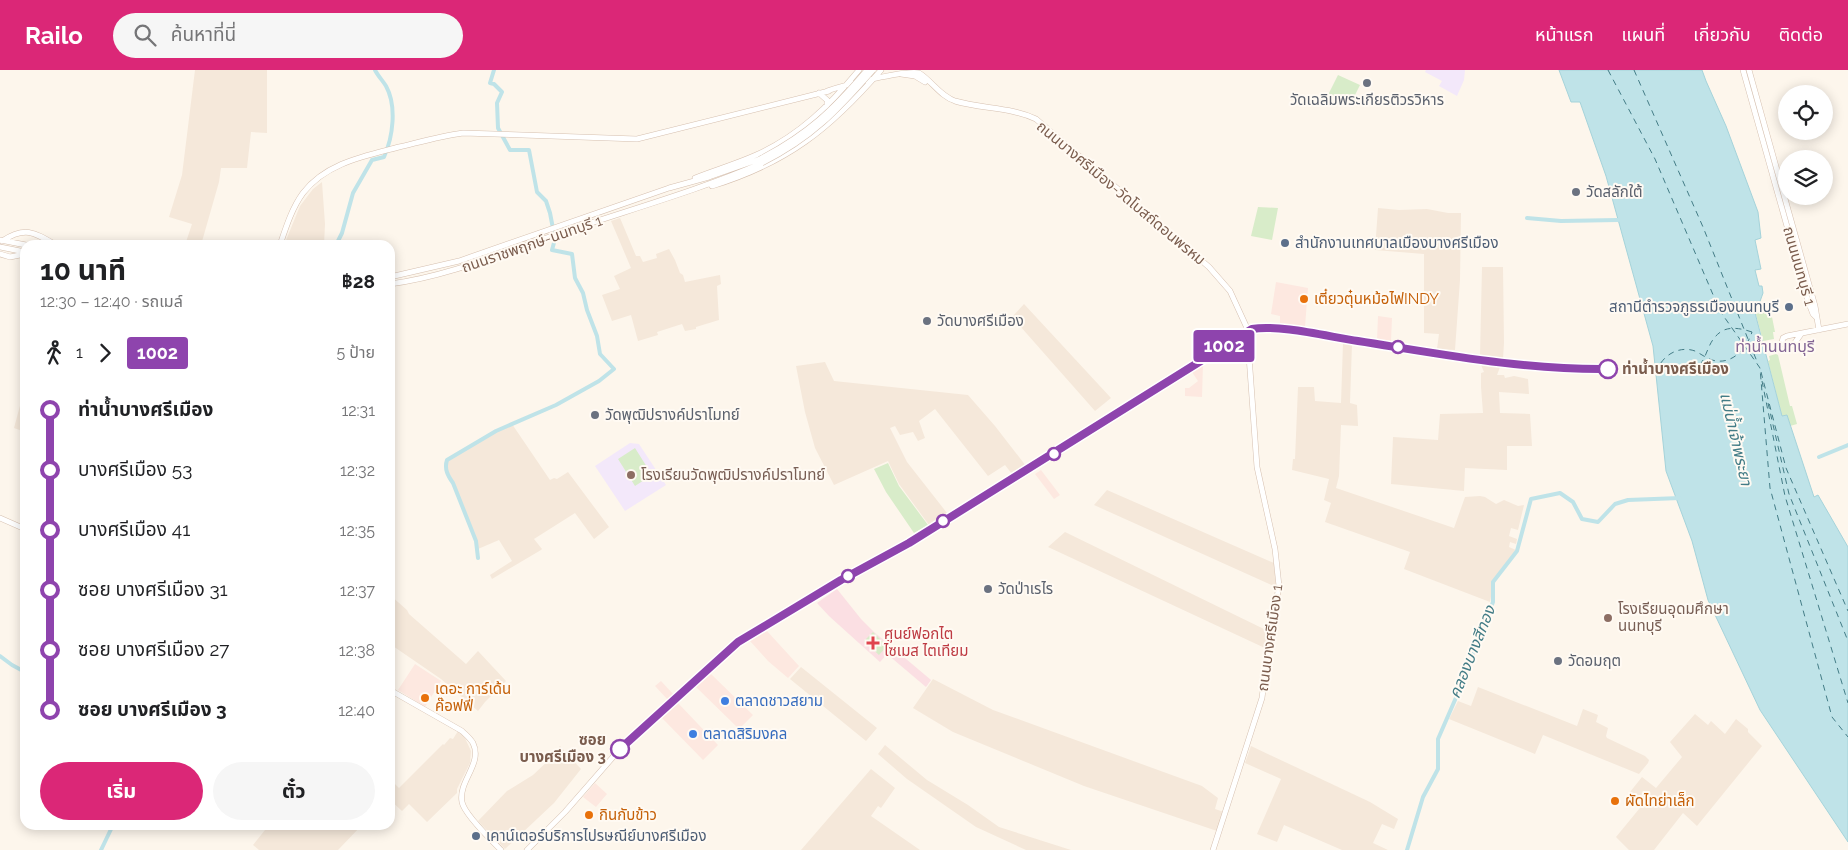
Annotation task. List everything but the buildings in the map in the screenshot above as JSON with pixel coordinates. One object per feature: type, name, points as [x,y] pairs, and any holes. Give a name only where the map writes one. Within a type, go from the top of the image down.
[{"type":"street","name":"ถนนราชพฤกษ์-นนทบุรี 1","points":[[395,276],[459,261],[668,188],[758,154],[800,130],[826,108],[859,70]]},
{"type":"street","name":"ถนนราชพฤกษ์-นนทบุรี 1","points":[[395,283],[462,268],[505,254],[549,237],[672,196],[761,161],[803,134],[826,115],[868,70]]},
{"type":"street","points":[[868,70],[872,79]]},
{"type":"street","name":"ถนนราชพฤกษ์-นนทบุรี 1","points":[[668,188],[709,178],[781,154],[805,138],[829,118],[874,70]]},
{"type":"street","name":"ถนนราชพฤกษ์-นนทบุรี 1","points":[[672,196],[731,180],[764,167],[808,142],[832,122],[881,70]]},
{"type":"street","name":"ถนนนนทบุรี 1","points":[[1743,70],[1808,301],[1816,317]]},
{"type":"street","name":"ถนนนนทบุรี 1","points":[[1749,70],[1816,313],[1819,330]]},
{"type":"street","name":"ถนนบางศรีเมือง-วัดโบสถ์ดอนพรหม","points":[[872,79],[889,71],[917,71],[934,87]]},
{"type":"street","name":"ถนนบางศรีเมือง-วัดโบสถ์ดอนพรหม","points":[[282,240],[298,200],[317,178],[343,164],[382,151],[447,135],[463,134],[637,140],[872,79],[909,74],[934,87],[954,101],[1015,111],[1036,119],[1217,276],[1234,296],[1248,331]]},
{"type":"street","points":[[819,93],[827,100],[826,108]]},
{"type":"street","points":[[840,93],[848,96],[850,104]]},
{"type":"street","points":[[1,240],[23,231],[46,240]]},
{"type":"street","points":[[1,240],[20,244]]},
{"type":"street","points":[[0,247],[20,252]]},
{"type":"street","points":[[0,254],[10,258],[20,255]]},
{"type":"street","points":[[1801,334],[1848,324]]},
{"type":"street","points":[[527,850],[565,812],[620,749],[738,642],[841,580],[909,543],[1248,331],[1264,328],[1302,332],[1526,366],[1580,370],[1610,369]]},
{"type":"street","name":"ถนนบางศรีเมือง 1","points":[[1213,850],[1262,698],[1279,586],[1275,549],[1257,462],[1248,331]]},
{"type":"street","points":[[0,518],[20,527]]},
{"type":"street","points":[[395,693],[460,729],[470,739],[475,754],[473,764],[462,790],[462,802],[466,812],[501,850]]},
{"type":"shaded area","points":[[195,70],[267,70],[267,133],[251,132],[247,168],[221,168],[219,182],[202,240],[187,240],[192,224],[169,217],[182,175]]},
{"type":"shaded area","points":[[1426,70],[1465,70],[1464,80],[1457,96],[1439,86],[1442,81],[1425,72]]},
{"type":"shaded area","points":[[322,182],[324,240],[286,240],[300,206],[313,189]]},
{"type":"shaded area","points":[[1378,208],[1399,210],[1427,209],[1448,213],[1461,213],[1460,280],[1455,350],[1437,349],[1439,334],[1424,333],[1424,254],[1375,250]]},
{"type":"shaded area","points":[[620,218],[636,256],[640,256],[643,262],[657,258],[656,254],[669,249],[685,282],[720,275],[721,284],[717,286],[719,320],[685,331],[682,324],[657,332],[658,335],[638,341],[631,315],[612,321],[602,295],[620,289],[614,276],[631,268],[611,221]]},
{"type":"shaded area","points":[[1482,267],[1503,267],[1503,359],[1480,356]]},
{"type":"shaded area","points":[[1276,282],[1308,288],[1305,327],[1280,324],[1280,316],[1271,314]]},
{"type":"shaded area","points":[[1024,304],[1111,398],[1095,411],[1012,317]]},
{"type":"shaded area","points":[[1378,316],[1392,318],[1391,341],[1377,340]]},
{"type":"shaded area","points":[[1343,343],[1352,344],[1350,403],[1357,405],[1358,426],[1341,425],[1339,476],[1336,488],[1454,528],[1465,497],[1480,496],[1496,504],[1504,500],[1518,506],[1524,505],[1518,530],[1511,528],[1509,536],[1517,539],[1516,544],[1510,542],[1509,547],[1516,550],[1494,581],[1490,602],[1404,569],[1410,552],[1325,522],[1331,503],[1324,500],[1329,479],[1292,470],[1293,459],[1295,459],[1298,387],[1314,387],[1315,401],[1341,403]]},
{"type":"shaded area","points":[[825,362],[834,381],[968,395],[1026,466],[1012,474],[1005,465],[988,476],[935,409],[919,421],[925,438],[918,441],[913,432],[900,435],[895,426],[890,428],[907,462],[947,513],[929,525],[899,484],[888,461],[834,485],[815,448],[805,412],[796,366]]},
{"type":"shaded area","points":[[1203,364],[1202,397],[1185,396],[1185,388],[1189,388],[1198,381],[1192,372]]},
{"type":"shaded area","points":[[1481,365],[1500,367],[1497,375],[1504,375],[1505,378],[1514,376],[1528,379],[1529,394],[1499,392],[1500,413],[1530,414],[1532,446],[1507,446],[1507,470],[1465,468],[1464,491],[1391,484],[1393,437],[1438,440],[1440,414],[1483,413],[1481,373],[1484,372]]},
{"type":"shaded area","points":[[20,406],[20,430],[14,428]]},
{"type":"shaded area","points":[[512,424],[550,480],[557,479],[568,472],[609,527],[594,539],[575,513],[534,539],[541,550],[492,579],[490,575],[512,561],[499,540],[478,549],[453,483],[448,476],[446,466],[447,461],[486,437]]},
{"type":"shaded area","name":"โรงเรียนวัดพุฒิปรางค์ปราโมทย์","points":[[630,443],[639,444],[666,485],[625,511],[595,466]]},
{"type":"shaded area","points":[[1041,470],[1060,495],[1054,499],[1035,474]]},
{"type":"shaded area","points":[[1107,490],[1274,563],[1276,587],[1094,505]]},
{"type":"shaded area","points":[[1065,532],[1268,631],[1267,649],[1048,547]]},
{"type":"shaded area","name":"ศูนย์ฟอกไต ไซเมส ไตเทียม","points":[[837,589],[874,632],[931,680],[926,687],[887,654],[880,662],[817,603]]},
{"type":"shaded area","points":[[395,599],[466,664],[478,651],[506,681],[478,711],[441,679],[395,647]]},
{"type":"shaded area","points":[[767,631],[799,666],[788,678],[768,661],[750,641]]},
{"type":"shaded area","points":[[415,664],[441,681],[425,707],[398,690]]},
{"type":"shaded area","points":[[801,667],[877,728],[866,741],[790,679]]},
{"type":"shaded area","name":"ตลาดชาวสยาม","points":[[711,674],[753,715],[739,729],[696,687]]},
{"type":"shaded area","points":[[933,679],[993,710],[1202,786],[1218,798],[1215,809],[1224,812],[1217,831],[1084,786],[953,732],[913,708]]},
{"type":"shaded area","points":[[661,681],[674,695],[668,700],[655,686]]},
{"type":"shaded area","points":[[1478,687],[1577,726],[1583,709],[1598,715],[1596,722],[1608,728],[1607,738],[1645,756],[1649,760],[1648,763],[1639,774],[1543,735],[1535,754],[1449,719],[1458,701],[1471,706]]},
{"type":"shaded area","name":"ตลาดสิริมงคล","points":[[678,703],[718,745],[703,760],[662,718]]},
{"type":"shaded area","points":[[1695,714],[1708,725],[1711,721],[1725,734],[1736,719],[1748,729],[1748,732],[1762,746],[1697,826],[1683,813],[1654,850],[1629,850],[1616,837],[1644,803],[1630,792],[1642,777],[1656,788],[1682,757],[1670,742]]},
{"type":"shaded area","points":[[458,731],[464,736],[471,751],[470,763],[457,789],[457,793],[427,822],[409,804],[402,811],[395,805],[395,784],[399,788],[443,744],[450,738],[453,739]]},
{"type":"shaded area","points":[[885,745],[927,780],[999,827],[1071,850],[1026,850],[976,827],[907,779],[878,754]]},
{"type":"shaded area","points":[[560,746],[581,769],[554,803],[505,849],[478,821],[507,791],[533,775],[551,758]]},
{"type":"shaded area","points":[[1251,746],[1370,802],[1398,819],[1394,829],[1382,824],[1373,843],[1388,850],[1342,850],[1284,825],[1277,842],[1257,834],[1281,779],[1245,763]]},
{"type":"shaded area","points":[[871,769],[895,788],[881,808],[878,806],[871,816],[920,850],[801,850]]},
{"type":"shaded area","points":[[595,783],[607,794],[596,807],[583,797]]},
{"type":"shaded area","points":[[265,830],[357,830],[338,850],[259,850],[253,845]]},
{"type":"green space","points":[[1338,75],[1360,85],[1350,105],[1328,95]]},
{"type":"green space","points":[[1258,207],[1278,208],[1272,240],[1251,236]]},
{"type":"green space","points":[[1770,307],[1775,332],[1773,332],[1774,339],[1763,341],[1755,311]]},
{"type":"green space","points":[[1778,355],[1790,406],[1792,406],[1797,424],[1790,426],[1787,415],[1782,416],[1768,361],[1770,360],[1769,356]]},
{"type":"green space","points":[[635,448],[652,475],[635,486],[618,459]]},
{"type":"green space","points":[[888,463],[899,486],[928,525],[914,533],[886,492],[874,469]]},
{"type":"green space","points":[[873,632],[887,646],[879,655],[864,641]]},
{"type":"water","name":"แม่น้ำเจ้าพระยา","points":[[1559,70],[1702,70],[1726,126],[1758,212],[1761,238],[1755,240],[1761,269],[1755,270],[1763,293],[1758,307],[1754,309],[1782,416],[1787,415],[1814,497],[1818,495],[1848,547],[1848,842],[1760,710],[1708,600],[1692,541],[1666,471],[1653,346],[1606,176],[1580,102],[1571,102]]},
{"type":"waterway","points":[[338,240],[353,193],[372,160],[384,157],[390,140],[392,103],[386,86],[375,70]]},
{"type":"waterway","points":[[478,558],[476,541],[447,472],[447,460],[496,431],[556,405],[599,381],[614,369],[600,354],[597,336],[583,293],[575,278],[572,254],[552,250],[555,239],[550,213],[546,201],[537,192],[529,150],[510,150],[498,128],[497,103],[502,92],[494,84],[490,83],[494,70]]},
{"type":"waterway","points":[[1527,218],[1561,221],[1618,220]]},
{"type":"waterway","points":[[1819,457],[1848,445]]},
{"type":"waterway","name":"คลองบางสีทอง","points":[[1407,850],[1423,797],[1438,769],[1438,739],[1493,602],[1493,582],[1517,551],[1531,499],[1560,493],[1573,502],[1582,519],[1598,522],[1615,504],[1628,500],[1680,498]]},
{"type":"waterway","points":[[0,656],[20,669]]},
{"type":"waterway","points":[[101,850],[111,830]]},
{"type":"ferry route","points":[[1608,70],[1655,159],[1720,311],[1760,368],[1770,488],[1832,717],[1848,737]]},
{"type":"ferry route","points":[[1634,70],[1703,227],[1758,364]]},
{"type":"ferry route","points":[[1752,332],[1733,328],[1722,331],[1715,336],[1711,343],[1705,356],[1702,362],[1690,372],[1674,374],[1659,366],[1670,354],[1684,349],[1695,351],[1704,356],[1706,357],[1712,360],[1719,361],[1732,358],[1746,344],[1752,332]]},
{"type":"ferry route","points":[[1761,372],[1786,468],[1848,611]]},
{"type":"ferry route","points":[[1762,381],[1785,496],[1848,703]]},
{"type":"ferry route","points":[[1768,403],[1789,494],[1848,641]]},
{"type":"bus line","name":"1002","points":[[620,749],[738,642],[841,580],[909,543],[1055,454],[1252,329],[1264,328],[1302,332],[1541,368],[1608,369]]},
{"type":"place","name":"วัดเฉลิมพระเกียรติวรวิหาร","points":[[1367,83]]},
{"type":"place","name":"วัดสลักใต้","points":[[1576,192]]},
{"type":"place","name":"สำนักงานเทศบาลเมืองบางศรีเมือง","points":[[1285,243]]},
{"type":"place","name":"เตี๋ยวตุ๋นหม้อไฟINDY","points":[[1304,299]]},
{"type":"place","name":"สถานีตำรวจภูธรเมืองนนทบุรี","points":[[1789,307]]},
{"type":"place","name":"วัดบางศรีเมือง","points":[[927,321]]},
{"type":"place","name":"ท่าน้ำบางศรีเมือง","points":[[1608,369]]},
{"type":"place","name":"วัดพุฒิปรางค์ปราโมทย์","points":[[595,415]]},
{"type":"place","name":"โรงเรียนวัดพุฒิปรางค์ปราโมทย์","points":[[631,475]]},
{"type":"place","name":"วัดป่าเรไร","points":[[988,589]]},
{"type":"place","name":"โรงเรียนอุดมศึกษา นนทบุรี","points":[[1608,618]]},
{"type":"place","name":"ศูนย์ฟอกไต ไซเมส ไตเทียม","points":[[873,643]]},
{"type":"place","name":"วัดอมฤต","points":[[1558,661]]},
{"type":"place","name":"เดอะ การ์เด้น ค๊อฟฟี่","points":[[425,698]]},
{"type":"place","name":"ตลาดชาวสยาม","points":[[725,701]]},
{"type":"place","name":"ตลาดสิริมงคล","points":[[693,734]]},
{"type":"place","name":"ซอย บางศรีเมือง 3","points":[[620,749]]},
{"type":"place","name":"ผัดไทย่าเล็ก","points":[[1615,801]]},
{"type":"place","name":"กินกับข้าว","points":[[589,815]]},
{"type":"place","name":"เคาน์เตอร์บริการไปรษณีย์บางศรีเมือง","points":[[476,836]]},
{"type":"district","name":"ท่าน้ำนนทบุรี","points":[[1775,346]]}]
